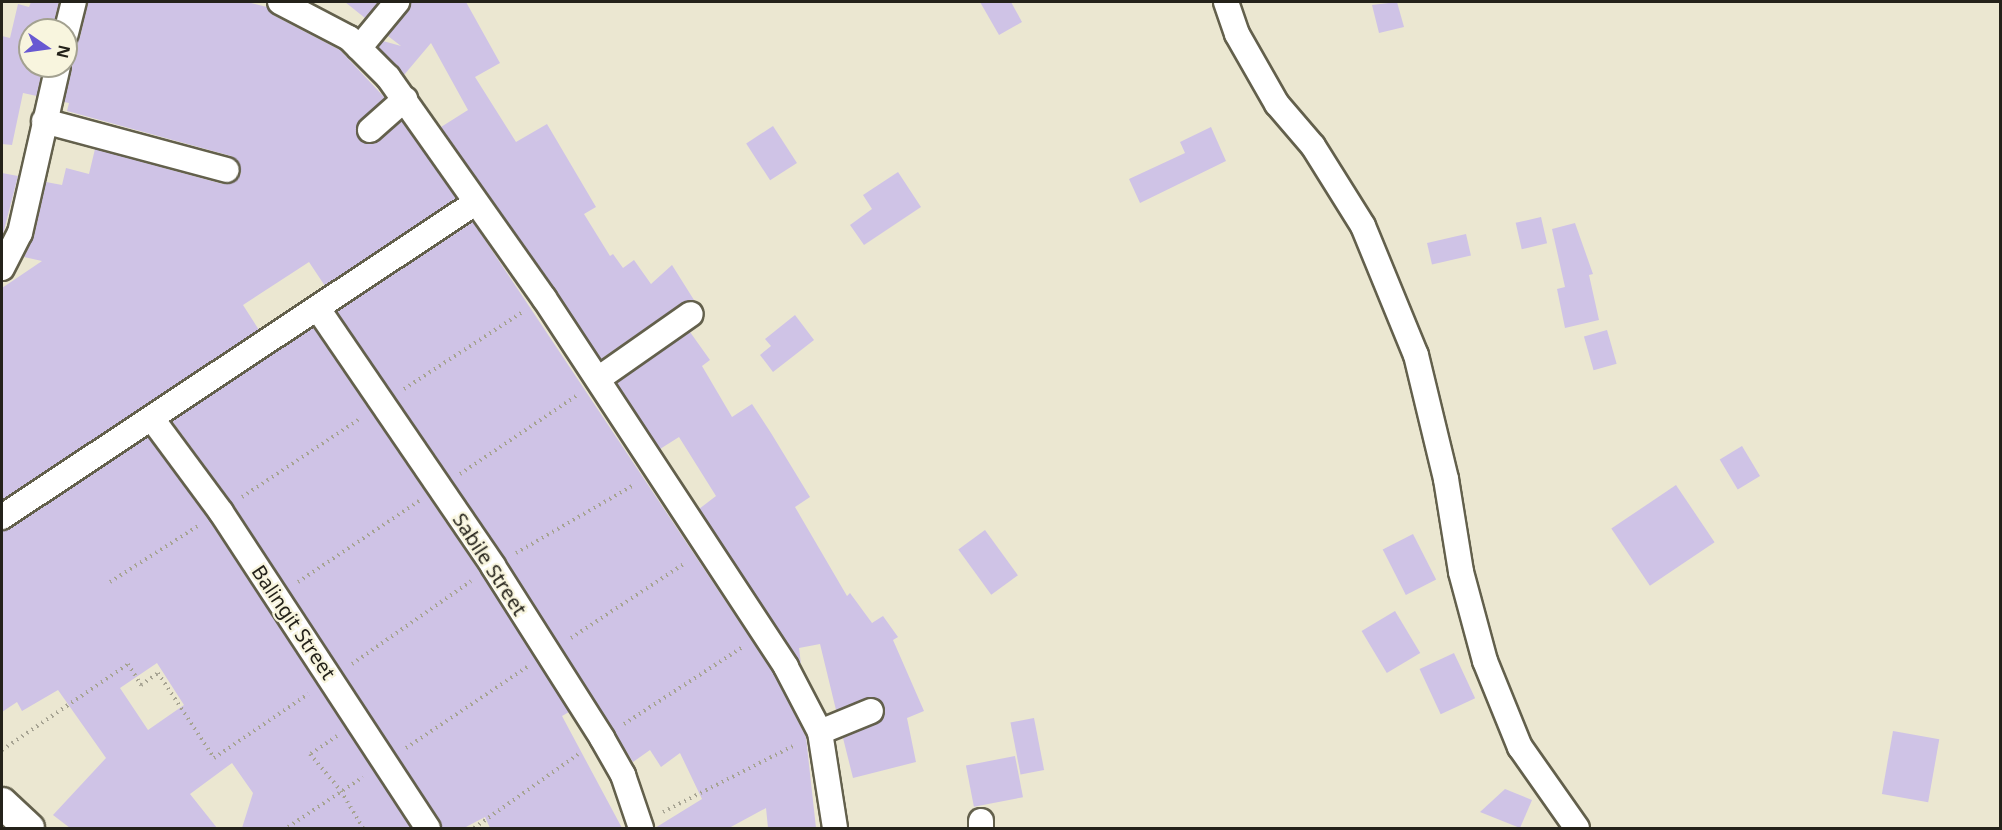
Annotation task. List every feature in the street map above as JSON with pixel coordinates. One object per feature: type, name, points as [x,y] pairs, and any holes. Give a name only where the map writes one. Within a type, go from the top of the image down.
[{"type":"street","points":[[70,18],[74,2]]},
{"type":"street","points":[[279,2],[320,10],[359,48],[405,99],[475,203],[544,298],[764,633],[820,732],[835,828]]},
{"type":"street","points":[[359,48],[397,2]]},
{"type":"street","points":[[1226,2],[1237,34],[1277,104],[1313,146],[1363,226],[1416,355],[1446,479],[1461,572],[1485,661],[1520,747],[1577,828]]},
{"type":"street","points":[[2,268],[20,233],[55,78]]},
{"type":"street","points":[[370,130],[405,99]]},
{"type":"street","points":[[44,121],[227,170]]},
{"type":"street","points":[[2,517],[153,420],[475,203]]},
{"type":"street","name":"Sabile Street","points":[[318,309],[384,402],[602,738],[623,775],[640,826]]},
{"type":"street","points":[[598,379],[691,314]]},
{"type":"street","name":"Balingit Street","points":[[153,420],[221,512],[332,678],[428,828]]},
{"type":"street","points":[[820,732],[871,711]]},
{"type":"street","points":[[2,803],[29,828]]},
{"type":"path","points":[[110,582],[221,512],[544,298]]},
{"type":"path","points":[[288,827],[708,548]]},
{"type":"path","points":[[474,828],[602,738],[764,633]]},
{"type":"path","points":[[2,750],[128,664],[141,685],[158,673],[214,758],[332,678]]},
{"type":"path","points":[[360,722],[309,754],[341,791],[363,828]]},
{"type":"path","points":[[640,826],[820,732]]},
{"type":"building","points":[[31,2],[59,2],[55,18],[18,18],[18,78],[41,78],[37,96],[23,93],[12,145],[2,144],[2,36],[10,38],[18,4],[29,7]]},
{"type":"building","points":[[88,2],[247,2],[267,7],[273,15],[340,50],[385,98],[357,125],[360,140],[373,144],[402,121],[456,198],[325,286],[309,262],[243,305],[259,330],[2,500],[2,288],[42,261],[24,257],[34,236],[46,182],[62,185],[66,168],[89,174],[95,149],[223,184],[237,180],[241,173],[237,160],[231,156],[67,111],[69,103],[64,102],[70,78],[78,78],[78,38]]},
{"type":"building","points":[[345,2],[379,2],[365,18]]},
{"type":"building","points":[[411,2],[466,2],[500,63],[475,77],[516,142],[547,124],[596,207],[584,214],[610,256],[613,254],[623,268],[634,260],[651,284],[672,265],[694,300],[683,302],[601,359],[441,127],[468,110],[431,43],[404,75],[378,47],[383,41],[401,46],[388,36]]},
{"type":"building","points":[[980,2],[1011,2],[1022,22],[999,35]]},
{"type":"building","points":[[1397,2],[1404,27],[1379,33],[1372,5]]},
{"type":"building","points":[[773,126],[797,163],[770,180],[746,143]]},
{"type":"building","points":[[1211,127],[1226,161],[1140,203],[1129,179],[1185,153],[1180,142]]},
{"type":"building","points":[[898,172],[921,207],[864,245],[850,225],[872,209],[863,195]]},
{"type":"building","points":[[2,173],[18,176],[2,238]]},
{"type":"building","points":[[1541,217],[1547,243],[1522,249],[1516,223]]},
{"type":"building","points":[[473,222],[774,674],[806,737],[816,828],[768,828],[766,808],[729,828],[655,828],[702,799],[680,753],[661,767],[650,750],[633,762],[505,558],[337,312]]},
{"type":"building","points":[[1575,223],[1593,274],[1589,275],[1599,320],[1565,328],[1557,289],[1565,287],[1552,229]]},
{"type":"building","points":[[1466,234],[1471,255],[1432,264],[1427,243]]},
{"type":"building","points":[[795,315],[814,340],[773,372],[760,355],[771,346],[765,339]]},
{"type":"building","points":[[313,327],[481,574],[569,712],[562,716],[622,828],[490,828],[485,817],[464,828],[442,828],[233,504],[172,421]]},
{"type":"building","points":[[1607,330],[1617,364],[1594,370],[1584,337]]},
{"type":"building","points":[[690,332],[710,360],[702,366],[732,417],[752,404],[810,497],[795,507],[847,596],[850,593],[872,623],[883,616],[898,637],[893,640],[924,711],[907,718],[916,762],[853,778],[843,738],[882,720],[884,705],[872,697],[836,710],[820,644],[799,648],[801,664],[699,509],[716,496],[679,437],[660,449],[617,383]]},
{"type":"building","points":[[148,437],[209,520],[411,828],[242,828],[253,793],[232,763],[190,794],[217,828],[70,828],[53,815],[106,758],[58,690],[22,711],[17,702],[2,712],[2,531]],"holes":[[[157,663],[184,705],[148,730],[120,688]]]},
{"type":"building","points":[[1742,446],[1760,476],[1738,489],[1720,459]]},
{"type":"building","points":[[1676,485],[1715,542],[1650,586],[1611,529]]},
{"type":"building","points":[[985,530],[1018,575],[991,595],[958,549]]},
{"type":"building","points":[[1413,534],[1436,579],[1406,595],[1383,549]]},
{"type":"building","points":[[1395,611],[1420,653],[1387,673],[1362,631]]},
{"type":"building","points":[[1454,653],[1475,698],[1441,714],[1420,669]]},
{"type":"building","points":[[1034,718],[1044,770],[1021,775],[1010,723]]},
{"type":"building","points":[[1893,731],[1939,739],[1928,802],[1882,794]]},
{"type":"building","points":[[1015,756],[1023,797],[974,807],[966,766]]},
{"type":"building","points":[[1505,789],[1532,800],[1520,828],[1480,812]]}]
